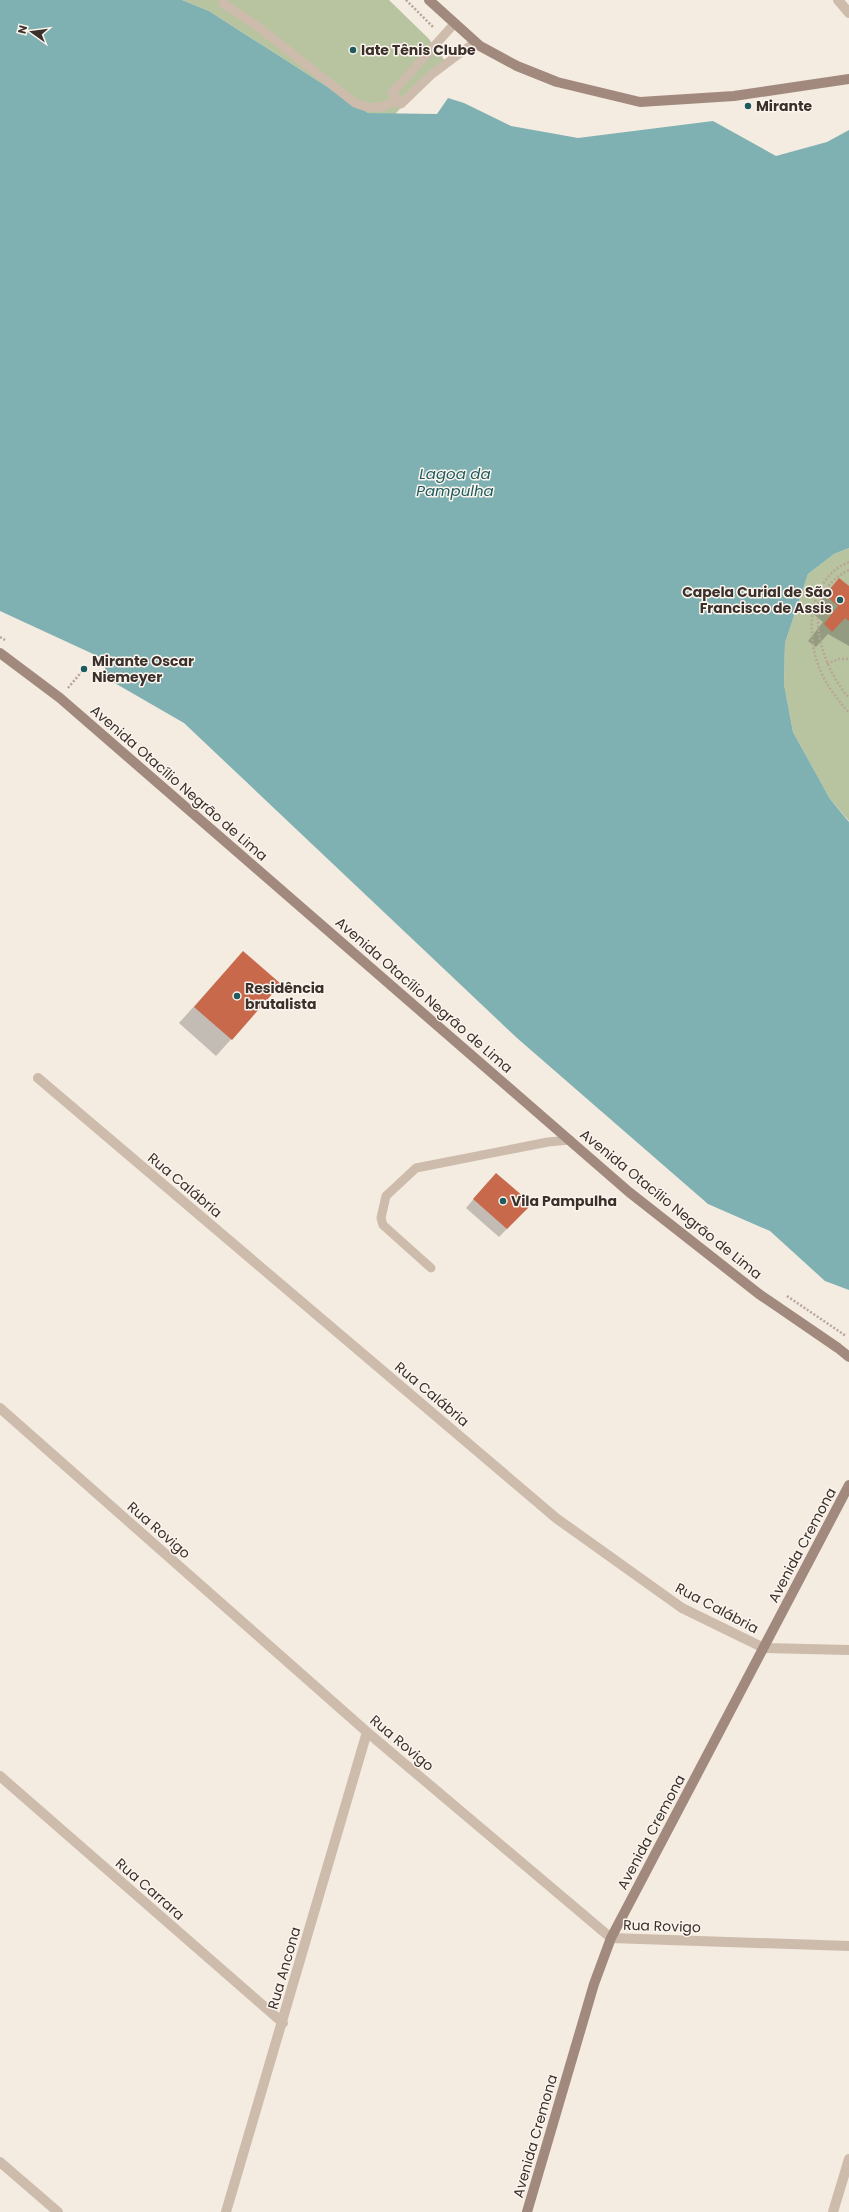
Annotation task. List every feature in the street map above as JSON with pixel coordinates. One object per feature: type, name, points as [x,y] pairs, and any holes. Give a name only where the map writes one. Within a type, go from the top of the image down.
[{"type":"street","points":[[429,0],[475,42],[518,66],[557,82],[640,102],[734,96],[849,79]]},
{"type":"street","points":[[838,0],[849,12]]},
{"type":"street","name":"Avenida Otacílio Negrão de Lima","points":[[0,653],[60,698],[629,1192],[759,1294],[849,1357]]},
{"type":"street","name":"Rua Calábria","points":[[38,1078],[556,1518],[682,1608],[764,1648],[849,1650]]},
{"type":"street","name":"Avenida Otacílio Negrão de Lima","points":[[838,1348],[849,1352]]},
{"type":"street","name":"Rua Rovigo","points":[[0,1408],[367,1732],[611,1938],[849,1946]]},
{"type":"street","name":"Avenida Cremona","points":[[527,2212],[594,1984],[611,1938],[849,1485]]},
{"type":"street","name":"Rua Ancona","points":[[226,2212],[367,1732]]},
{"type":"street","name":"Rua Carrara","points":[[0,1776],[282,2023]]},
{"type":"street","points":[[833,2212],[849,2159]]},
{"type":"street","points":[[0,2162],[58,2212]]},
{"type":"lane","points":[[223,3],[257,26],[355,103],[367,108],[381,108],[397,100]]},
{"type":"lane","points":[[454,24],[392,93],[397,100],[402,104],[430,75],[475,42]]},
{"type":"lane","points":[[431,1268],[383,1225],[381,1218],[386,1196],[416,1168],[548,1142],[570,1140]]},
{"type":"path","points":[[849,562],[835,570],[824,581],[816,599],[812,619],[811,640],[819,667],[832,690],[849,714]]},
{"type":"path","points":[[849,570],[838,576],[824,595],[817,616],[818,638],[827,664],[849,698]]},
{"type":"path","points":[[827,664],[839,659],[849,659]]},
{"type":"path","points":[[60,698],[84,669]]},
{"type":"green space","name":"Iate Tênis Clube","points":[[182,0],[389,0],[429,39],[446,62],[395,114],[368,113],[209,11]]},
{"type":"green space","points":[[849,548],[849,821],[830,799],[793,732],[784,684],[785,643],[808,574],[834,554]]},
{"type":"water","name":"Lagoa da Pampulha","points":[[0,0],[182,0],[209,11],[368,113],[437,114],[448,98],[464,103],[511,126],[578,138],[713,121],[776,156],[827,142],[849,130],[849,548],[834,554],[808,574],[785,643],[784,684],[793,732],[830,799],[849,822],[849,1290],[825,1281],[770,1231],[708,1204],[517,1038],[184,723],[106,678],[104,659],[0,611]]},
{"type":"building","name":"Capela Curial de São Francisco de Assis","points":[[839,578],[849,586],[849,621],[845,618],[832,632],[824,624],[838,606],[825,595]]},
{"type":"building","name":"Residência brutalista","points":[[243,951],[281,984],[232,1040],[194,1007]]},
{"type":"building","name":"Vila Pampulha","points":[[496,1173],[532,1204],[507,1229],[473,1199]]},
{"type":"place","name":"Iate Tênis Clube","points":[[353,50]]},
{"type":"place","name":"Mirante","points":[[748,106]]},
{"type":"place","name":"Capela Curial de São Francisco de Assis","points":[[840,600]]},
{"type":"place","name":"Mirante Oscar Niemeyer","points":[[84,669]]},
{"type":"place","name":"Residência brutalista","points":[[237,996]]},
{"type":"place","name":"Vila Pampulha","points":[[503,1201]]}]
